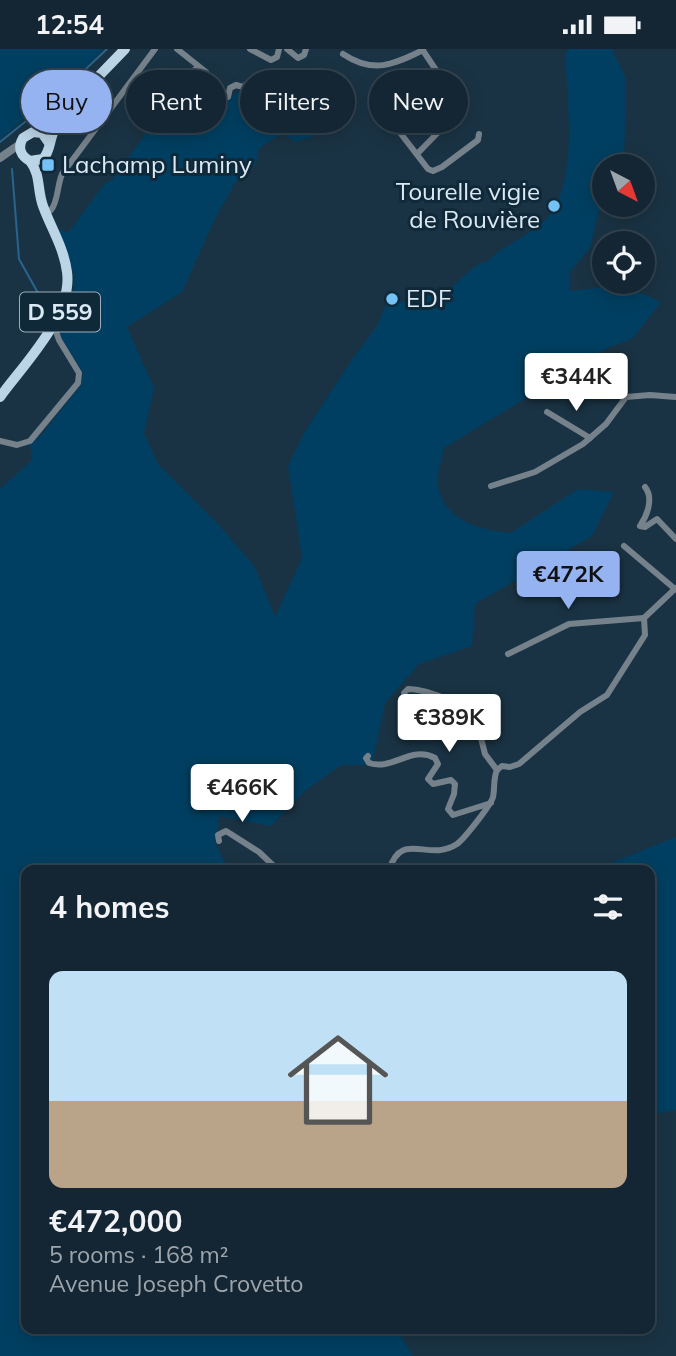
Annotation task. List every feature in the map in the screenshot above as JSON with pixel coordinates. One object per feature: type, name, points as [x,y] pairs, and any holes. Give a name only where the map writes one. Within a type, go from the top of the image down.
[{"type":"main road","points":[[105,70],[125,49]]},
{"type":"main road","points":[[24,153],[28,133]]},
{"type":"main road","points":[[42,133],[49,143]]},
{"type":"main road","points":[[49,212],[43,159],[49,152],[53,133]]},
{"type":"main road","points":[[24,153],[37,169],[40,193],[49,212]]},
{"type":"main road","points":[[24,153],[43,159]]},
{"type":"main road","name":"D 559","points":[[0,397],[54,323],[67,291],[64,254],[49,212]]},
{"type":"street","points":[[49,212],[55,205],[56,187],[62,174],[155,49]]},
{"type":"street","points":[[177,49],[206,72],[222,99],[228,96],[230,88],[240,86]]},
{"type":"street","points":[[250,49],[271,60],[277,57],[279,49]]},
{"type":"street","points":[[286,49],[298,58],[304,55],[306,49]]},
{"type":"street","points":[[342,54],[358,63],[375,66],[396,62],[422,49],[436,70]]},
{"type":"street","points":[[194,70],[198,67]]},
{"type":"street","points":[[400,133],[428,169],[436,170],[478,140],[479,134]]},
{"type":"street","points":[[417,154],[437,133]]},
{"type":"street","points":[[2,157],[24,153]]},
{"type":"street","points":[[0,441],[17,445],[30,441],[78,383],[79,373],[59,340],[54,323]]},
{"type":"street","points":[[491,485],[535,472],[576,449],[606,424],[626,397],[676,397]]},
{"type":"street","points":[[547,412],[590,438]]},
{"type":"street","points":[[645,487],[649,492],[648,514],[640,526],[645,527],[657,519],[676,539]]},
{"type":"street","points":[[508,654],[569,624],[644,618],[675,589],[624,546]]},
{"type":"street","points":[[391,865],[393,857],[400,850],[440,850],[457,843],[491,803],[497,770],[502,766],[519,764],[580,712],[607,695],[645,635],[644,618]]},
{"type":"street","points":[[412,719],[404,693],[408,689],[480,707],[480,711],[461,715],[458,721],[480,734],[485,754],[497,770]]},
{"type":"street","points":[[368,756],[366,758],[369,764],[377,766],[406,755],[426,754],[436,758],[438,764],[428,779],[433,784],[451,780],[455,784],[448,810],[453,815],[491,803]]},
{"type":"street","points":[[219,841],[218,835],[226,831],[272,865]]},
{"type":"shaded area","points":[[0,49],[103,49],[83,70],[21,70],[21,122],[0,139]]},
{"type":"shaded area","points":[[569,49],[612,49],[626,79],[624,154],[592,154],[592,217],[597,217],[590,248],[569,273],[569,291],[592,288],[592,294],[644,294],[661,302],[633,338],[608,348],[444,448],[438,472],[438,486],[448,508],[456,515],[476,526],[511,533],[578,489],[614,492],[592,536],[475,604],[472,646],[419,664],[385,703],[372,765],[341,765],[306,790],[271,826],[219,816],[216,845],[226,865],[21,865],[21,1334],[400,1334],[413,1356],[0,1356],[0,489],[32,460],[30,444],[41,435],[81,385],[83,373],[62,339],[59,328],[71,299],[74,278],[57,228],[68,233],[146,133],[226,133],[226,100],[240,91],[240,133],[283,133],[259,148],[256,164],[235,183],[214,221],[182,292],[127,327],[154,388],[144,433],[158,464],[217,523],[255,567],[275,617],[302,558],[288,466],[305,431],[377,326],[386,305],[446,290],[548,217],[558,201],[564,182],[568,161],[569,115],[565,53]]},
{"type":"shaded area","points":[[283,133],[325,133],[295,142]]},
{"type":"shaded area","points":[[676,837],[676,1110],[655,1114],[655,865],[606,865]]},
{"type":"waterway","points":[[0,142],[56,97],[107,49]]},
{"type":"waterway","points":[[12,169],[19,259],[38,293],[44,324]]},
{"type":"place","name":"Lachamp Luminy","points":[[48,165]]},
{"type":"place","name":"Tourelle vigie de Rouvière","points":[[554,206]]},
{"type":"place","name":"EDF","points":[[392,299]]}]
